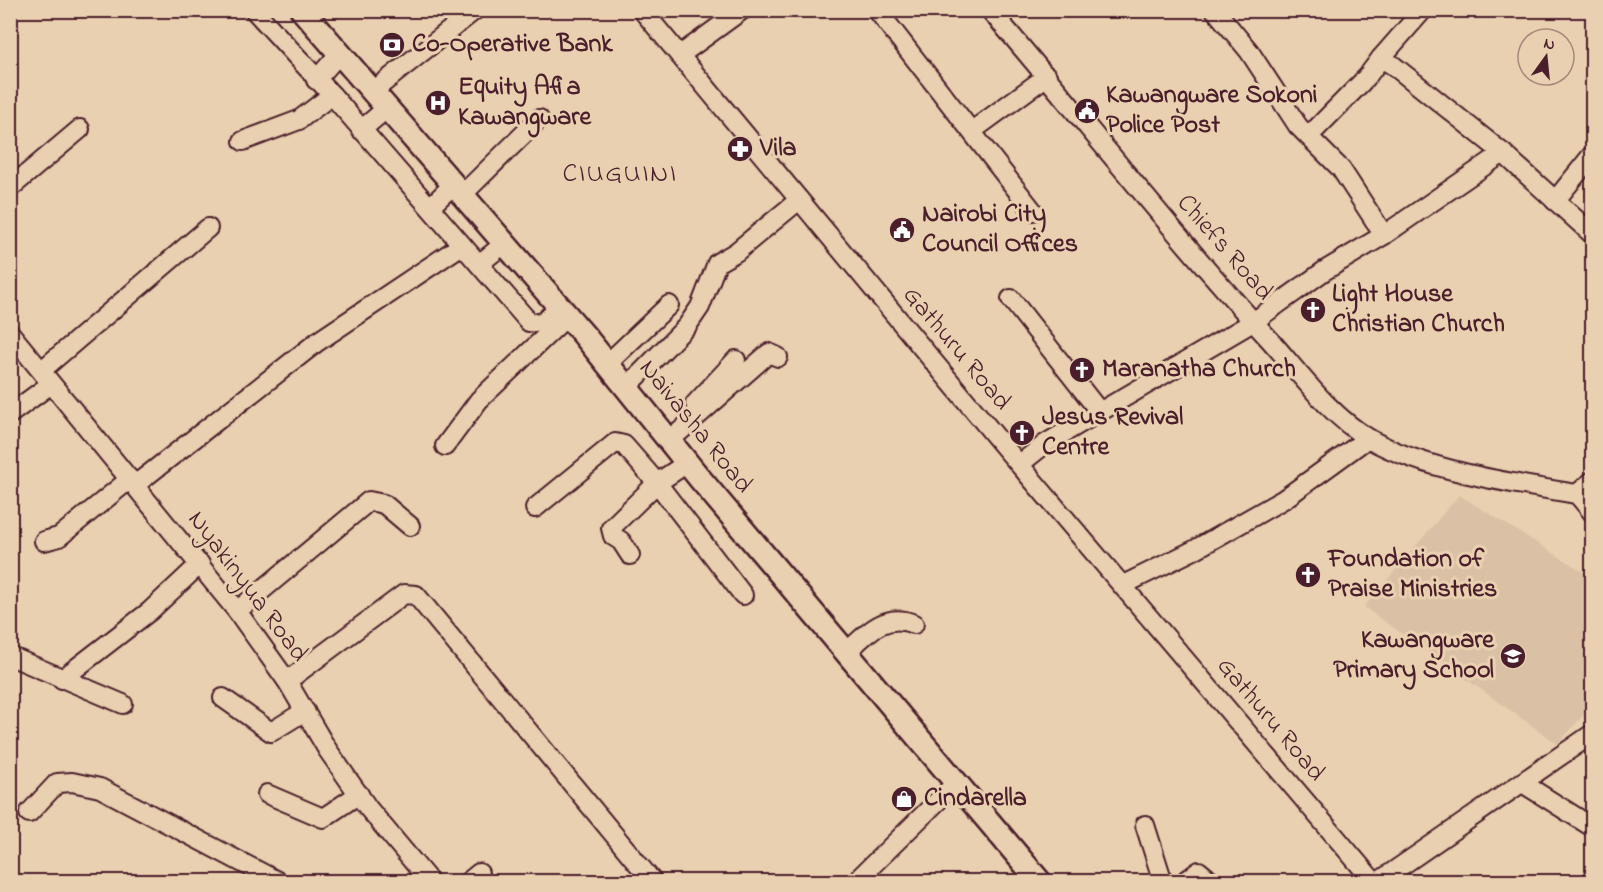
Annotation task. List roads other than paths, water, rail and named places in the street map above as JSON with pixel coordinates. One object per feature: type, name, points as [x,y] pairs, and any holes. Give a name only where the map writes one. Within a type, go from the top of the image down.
[{"type":"main road","name":"Naivasha Road","points":[[308,13],[339,54],[563,312],[687,463],[1040,882]]},
{"type":"street","points":[[254,10],[332,95],[529,322],[542,323],[563,312]]},
{"type":"street","points":[[361,130],[379,101],[475,10]]},
{"type":"street","name":"Gathuru Road","points":[[642,10],[1020,464],[1376,882]]},
{"type":"street","points":[[680,55],[742,10]]},
{"type":"street","points":[[878,10],[1033,211]]},
{"type":"street","name":"Chiefs Road","points":[[990,10],[1253,322],[1341,419],[1368,438],[1398,452],[1455,470],[1577,494]]},
{"type":"street","points":[[1215,10],[1250,51],[1298,126],[1310,135],[1341,169],[1384,235]]},
{"type":"street","points":[[1310,135],[1366,78],[1423,10]]},
{"type":"street","points":[[316,80],[339,54]]},
{"type":"street","points":[[1381,58],[1503,153],[1593,234]]},
{"type":"street","points":[[972,131],[1047,76]]},
{"type":"street","points":[[243,141],[299,120],[332,95]]},
{"type":"street","points":[[430,207],[457,190],[539,119]]},
{"type":"street","points":[[10,188],[80,129]]},
{"type":"street","points":[[1020,464],[1045,444],[1253,322],[1324,271],[1384,235],[1503,153]]},
{"type":"street","points":[[1556,201],[1593,155]]},
{"type":"street","points":[[626,388],[687,326],[700,307],[717,263],[736,252],[799,200]]},
{"type":"street","points":[[10,414],[46,377],[208,228]]},
{"type":"street","points":[[44,541],[58,537],[317,342],[462,244]]},
{"type":"street","points":[[479,264],[504,244]]},
{"type":"street","points":[[1011,299],[1100,411]]},
{"type":"street","points":[[607,364],[669,305]]},
{"type":"street","points":[[445,447],[479,400],[563,312]]},
{"type":"street","name":"Nyakinyua Road","points":[[10,333],[237,611],[287,681],[359,794],[420,878]]},
{"type":"street","points":[[667,438],[769,353],[778,357]]},
{"type":"street","points":[[667,438],[736,360]]},
{"type":"street","points":[[1123,585],[1194,550],[1284,499],[1368,438]]},
{"type":"street","points":[[535,508],[615,442],[624,446],[657,483],[742,595]]},
{"type":"street","points":[[630,555],[621,541],[613,536],[611,528],[657,483],[687,463]]},
{"type":"street","points":[[1593,481],[1577,494],[1593,512]]},
{"type":"street","points":[[237,611],[369,501],[384,504],[410,526]]},
{"type":"street","points":[[62,679],[150,610],[200,564]]},
{"type":"street","points":[[287,681],[404,594],[416,595],[653,882]]},
{"type":"street","points":[[846,653],[879,624],[899,620],[914,624]]},
{"type":"street","points":[[10,656],[123,704]]},
{"type":"street","points":[[223,698],[271,732],[305,711]]},
{"type":"street","points":[[1376,882],[1524,784],[1593,734]]},
{"type":"street","points":[[29,813],[57,783],[72,782],[100,788],[279,882]]},
{"type":"street","points":[[855,882],[956,783]]},
{"type":"street","points":[[1524,784],[1593,827]]},
{"type":"street","points":[[267,794],[323,818],[359,794]]},
{"type":"street","points":[[1145,825],[1163,882]]},
{"type":"street","points":[[1184,882],[1199,871],[1212,882]]},
{"type":"place","name":"Co-Operative Bank","points":[[392,45]]},
{"type":"place","name":"Equity Afia Kawangware","points":[[438,103]]},
{"type":"place","name":"Kawangware Sokoni Police Post","points":[[1087,111]]},
{"type":"place","name":"Vila","points":[[740,149]]},
{"type":"place","name":"Nairobi City Council Offices","points":[[902,230]]},
{"type":"place","name":"Light House Christian Church","points":[[1313,310]]},
{"type":"place","name":"Maranatha Church","points":[[1082,370]]},
{"type":"place","name":"Jesus Revival Centre","points":[[1022,433]]},
{"type":"place","name":"Foundation of Praise Ministries","points":[[1308,575]]},
{"type":"place","name":"Kawangware Primary School","points":[[1513,656]]},
{"type":"place","name":"Cindarella","points":[[904,799]]},
{"type":"district","name":"CIUGUINI","points":[[620,174]]}]
